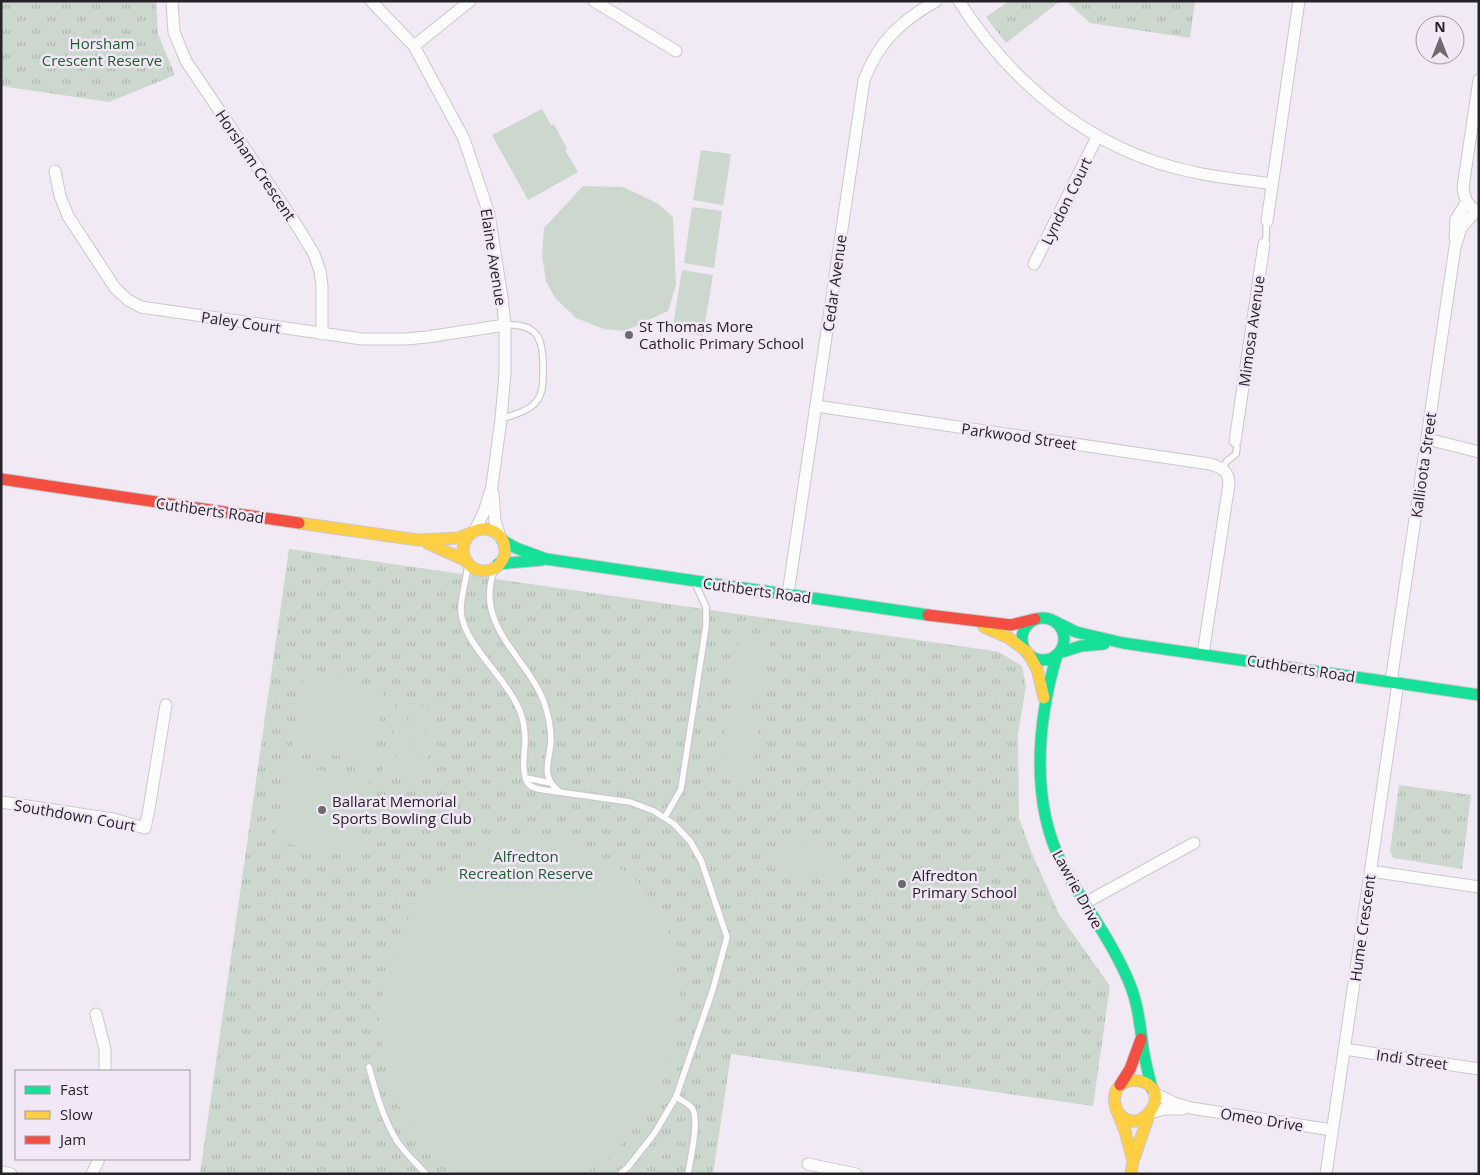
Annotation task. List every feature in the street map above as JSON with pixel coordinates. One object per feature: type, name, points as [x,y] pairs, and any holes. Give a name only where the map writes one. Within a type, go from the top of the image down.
[{"type":"street","name":"Horsham Crescent","points":[[172,1],[174,32],[186,61],[299,228],[316,258],[322,285],[322,334]]},
{"type":"street","name":"Elaine Avenue","points":[[371,1],[414,46],[464,139],[489,214],[501,283],[505,324],[505,373],[492,486],[484,512],[472,532]]},
{"type":"street","points":[[414,46],[470,1]]},
{"type":"street","points":[[594,1],[676,51]]},
{"type":"street","name":"Cedar Avenue","points":[[788,594],[864,80],[874,58],[891,34],[906,21],[936,1]]},
{"type":"street","points":[[959,1],[983,38],[1009,67],[1039,96],[1098,137],[1128,151],[1177,168],[1272,184]]},
{"type":"street","name":"Mimosa Avenue","points":[[1267,221],[1299,1]]},
{"type":"street","points":[[1467,202],[1464,196],[1463,185],[1479,80]]},
{"type":"street","name":"Lyndon Court","points":[[1034,264],[1098,137]]},
{"type":"street","name":"Paley Court","points":[[55,171],[60,196],[68,216],[115,288],[128,300],[148,309],[362,339],[406,339],[505,324]]},
{"type":"street","name":"Kallioota Street","points":[[1394,682],[1454,248],[1455,221],[1467,202],[1477,211],[1461,228],[1454,248]]},
{"type":"street","name":"Mimosa Avenue","points":[[1235,441],[1264,244]]},
{"type":"street","name":"Parkwood Street","points":[[816,406],[1210,464],[1222,468]]},
{"type":"street","points":[[1427,440],[1479,452]]},
{"type":"street","points":[[1203,654],[1229,482],[1227,474],[1222,468]]},
{"type":"street","name":"Cuthberts Road","points":[[1,479],[418,540],[458,538],[472,532]]},
{"type":"street","name":"Elaine Avenue","points":[[492,486],[495,520],[501,538]]},
{"type":"street","points":[[486,529],[501,538],[504,553],[497,565],[487,570],[480,570],[467,562],[463,546],[465,540],[472,532],[486,529]]},
{"type":"street","name":"Cuthberts Road","points":[[501,538],[516,548],[546,559],[968,621],[1011,625],[1035,619]]},
{"type":"street","name":"Cuthberts Road","points":[[418,540],[443,549],[467,562]]},
{"type":"street","name":"Cuthberts Road","points":[[497,565],[546,559]]},
{"type":"street","points":[[1045,618],[1056,622],[1062,628],[1064,645],[1058,654],[1052,658],[1042,660],[1027,652],[1023,641],[1024,631],[1035,619],[1045,618]]},
{"type":"street","name":"Cuthberts Road","points":[[968,621],[1004,635],[1027,652]]},
{"type":"street","name":"Cuthberts Road","points":[[1056,622],[1076,632],[1123,643],[1479,695]]},
{"type":"street","name":"Cuthberts Road","points":[[1058,654],[1081,646],[1123,643]]},
{"type":"street","name":"Lawrie Drive","points":[[1027,652],[1037,669],[1046,705]]},
{"type":"street","name":"Lawrie Drive","points":[[1058,654],[1052,671],[1046,705],[1039,776],[1043,808],[1058,856],[1126,974],[1137,1002],[1153,1091]]},
{"type":"street","name":"Hume Crescent","points":[[1326,1174],[1370,871],[1394,682]]},
{"type":"street","name":"Southdown Court","points":[[1,802],[113,819],[145,828],[150,808],[166,705]]},
{"type":"street","points":[[1085,903],[1194,843]]},
{"type":"street","points":[[1370,871],[1479,887]]},
{"type":"street","points":[[96,1014],[105,1049],[105,1070]]},
{"type":"street","name":"Lawrie Drive","points":[[1117,1089],[1130,1069],[1142,1037]]},
{"type":"street","name":"Indi Street","points":[[1344,1050],[1479,1069]]},
{"type":"street","points":[[1131,1174],[1133,1161],[1154,1106],[1153,1091],[1146,1082],[1137,1080],[1124,1082],[1117,1089],[1114,1096],[1116,1109],[1126,1132],[1133,1161]]},
{"type":"street","name":"Omeo Drive","points":[[1153,1091],[1166,1100],[1192,1108],[1332,1130]]},
{"type":"street","name":"Omeo Drive","points":[[1150,1114],[1164,1109],[1192,1108]]},
{"type":"street","points":[[1116,1109],[1121,1116],[1129,1120],[1137,1120],[1150,1114]]},
{"type":"street","points":[[92,1174],[99,1160]]},
{"type":"street","points":[[808,1164],[856,1174]]},
{"type":"street","points":[[1,1172],[11,1174]]},
{"type":"lane","name":"Mimosa Avenue","points":[[1264,244],[1267,221]]},
{"type":"lane","points":[[501,419],[533,406],[541,395],[543,386],[544,352],[540,338],[523,327],[515,324],[505,324]]},
{"type":"lane","name":"Mimosa Avenue","points":[[1222,468],[1226,461],[1236,454],[1237,446],[1235,441]]},
{"type":"lane","points":[[467,562],[461,608],[463,624],[510,691],[519,709],[525,733],[524,761],[527,782],[533,787],[630,802],[665,817],[690,841],[701,860],[727,937],[713,988],[676,1097],[654,1134],[628,1167],[620,1174]]},
{"type":"lane","points":[[497,565],[490,585],[494,618],[503,639],[536,686],[544,704],[550,731],[547,769],[551,784]]},
{"type":"lane","points":[[665,817],[681,789],[706,626],[706,607],[693,581]]},
{"type":"lane","points":[[526,778],[551,784],[560,792]]},
{"type":"lane","points":[[368,1067],[381,1108],[389,1126],[406,1152],[426,1174]]},
{"type":"lane","points":[[676,1097],[690,1105],[695,1115],[688,1174]]},
{"type":"green space","name":"Horsham Crescent Reserve","points":[[1,1],[156,1],[158,34],[175,75],[109,102],[1,86]]},
{"type":"green space","points":[[1009,1],[1060,1],[1006,43],[986,17]]},
{"type":"green space","points":[[1066,1],[1195,1],[1190,38],[1090,23]]},
{"type":"green space","points":[[542,109],[551,125],[554,124],[567,149],[565,150],[578,172],[528,200],[492,135]]},
{"type":"green space","points":[[701,150],[731,154],[723,205],[693,200]]},
{"type":"green space","points":[[583,186],[623,187],[657,203],[673,217],[676,285],[668,311],[625,331],[604,329],[576,318],[555,298],[546,281],[542,255],[544,228]]},
{"type":"green space","points":[[692,207],[722,211],[714,268],[684,263]]},
{"type":"green space","points":[[682,270],[713,275],[703,336],[672,332]]},
{"type":"green space","name":"Alfredton Recreation Reserve","points":[[289,549],[987,650],[999,652],[1022,666],[1026,686],[1018,734],[1019,818],[1031,851],[1059,914],[1110,986],[1093,1106],[731,1054],[713,1174],[200,1174]]},
{"type":"green space","points":[[739,637],[770,641],[761,703],[730,698]]},
{"type":"green space","name":"Ballarat Memorial Sports Bowling Club","points":[[304,674],[385,687],[372,761],[292,748]]},
{"type":"green space","points":[[392,695],[397,696],[386,774],[382,774]]},
{"type":"green space","points":[[398,696],[410,697],[399,776],[394,775],[404,697],[393,775],[388,774]]},
{"type":"green space","points":[[411,698],[416,698],[405,777],[400,776]]},
{"type":"green space","points":[[417,699],[422,699],[411,778],[406,777]]},
{"type":"green space","points":[[424,699],[429,700],[418,779],[412,778]]},
{"type":"green space","points":[[430,700],[436,701],[425,780],[419,779]]},
{"type":"green space","points":[[729,711],[759,715],[751,776],[720,771]]},
{"type":"green space","name":"Ballarat Memorial Sports Bowling Club","points":[[287,765],[370,778],[358,855],[274,842]]},
{"type":"green space","points":[[1399,785],[1471,795],[1462,869],[1393,858],[1390,851]]},
{"type":"green space","points":[[536,836],[573,843],[610,861],[634,878],[657,905],[673,944],[680,988],[677,1038],[653,1102],[612,1156],[583,1174],[463,1174],[442,1162],[419,1138],[399,1106],[385,1062],[378,1026],[384,977],[403,929],[422,894],[441,872],[490,843]]},
{"type":"green space","points":[[778,838],[840,847],[836,877],[774,868]]},
{"type":"traffic: fast","points":[[502,540],[516,548],[546,559],[928,615]]},
{"type":"traffic: fast","points":[[498,564],[542,560]]},
{"type":"traffic: fast","points":[[1039,618],[1047,618],[1058,624],[1064,639],[1058,654],[1047,660],[1039,660],[1028,654],[1022,643],[1022,635],[1028,624],[1039,618]]},
{"type":"traffic: fast","points":[[1056,622],[1076,632],[1123,643],[1479,695]]},
{"type":"traffic: fast","points":[[1059,653],[1081,646],[1104,644]]},
{"type":"traffic: fast","points":[[1057,655],[1050,681],[1041,735],[1041,789],[1045,816],[1052,842],[1063,866],[1114,952],[1129,982],[1137,1006],[1152,1089]]},
{"type":"traffic: slow","points":[[299,523],[418,540],[458,538],[471,533]]},
{"type":"traffic: slow","points":[[484,529],[499,535],[505,550],[499,565],[484,571],[469,565],[463,550],[469,535],[484,529]]},
{"type":"traffic: slow","points":[[427,543],[467,561]]},
{"type":"traffic: slow","points":[[984,627],[1009,638],[1026,651]]},
{"type":"traffic: slow","points":[[1028,653],[1037,669],[1044,698]]},
{"type":"traffic: slow","points":[[1116,1109],[1117,1110],[1118,1111],[1119,1113],[1122,1116],[1128,1120],[1137,1121],[1145,1117],[1153,1107],[1155,1096],[1152,1088],[1144,1082],[1135,1080],[1126,1082],[1118,1088],[1115,1097],[1117,1111],[1125,1131],[1133,1161]]},
{"type":"traffic: slow","points":[[1131,1174],[1133,1161],[1149,1115]]},
{"type":"traffic: jam","points":[[1,479],[299,523]]},
{"type":"traffic: jam","points":[[928,615],[1011,625],[1035,619]]},
{"type":"traffic: jam","points":[[1120,1085],[1130,1069],[1141,1039]]},
{"type":"place","name":"St Thomas More Catholic Primary School","points":[[629,335]]},
{"type":"place","name":"Ballarat Memorial Sports Bowling Club","points":[[322,810]]},
{"type":"place","name":"Alfredton Primary School","points":[[902,884]]}]
